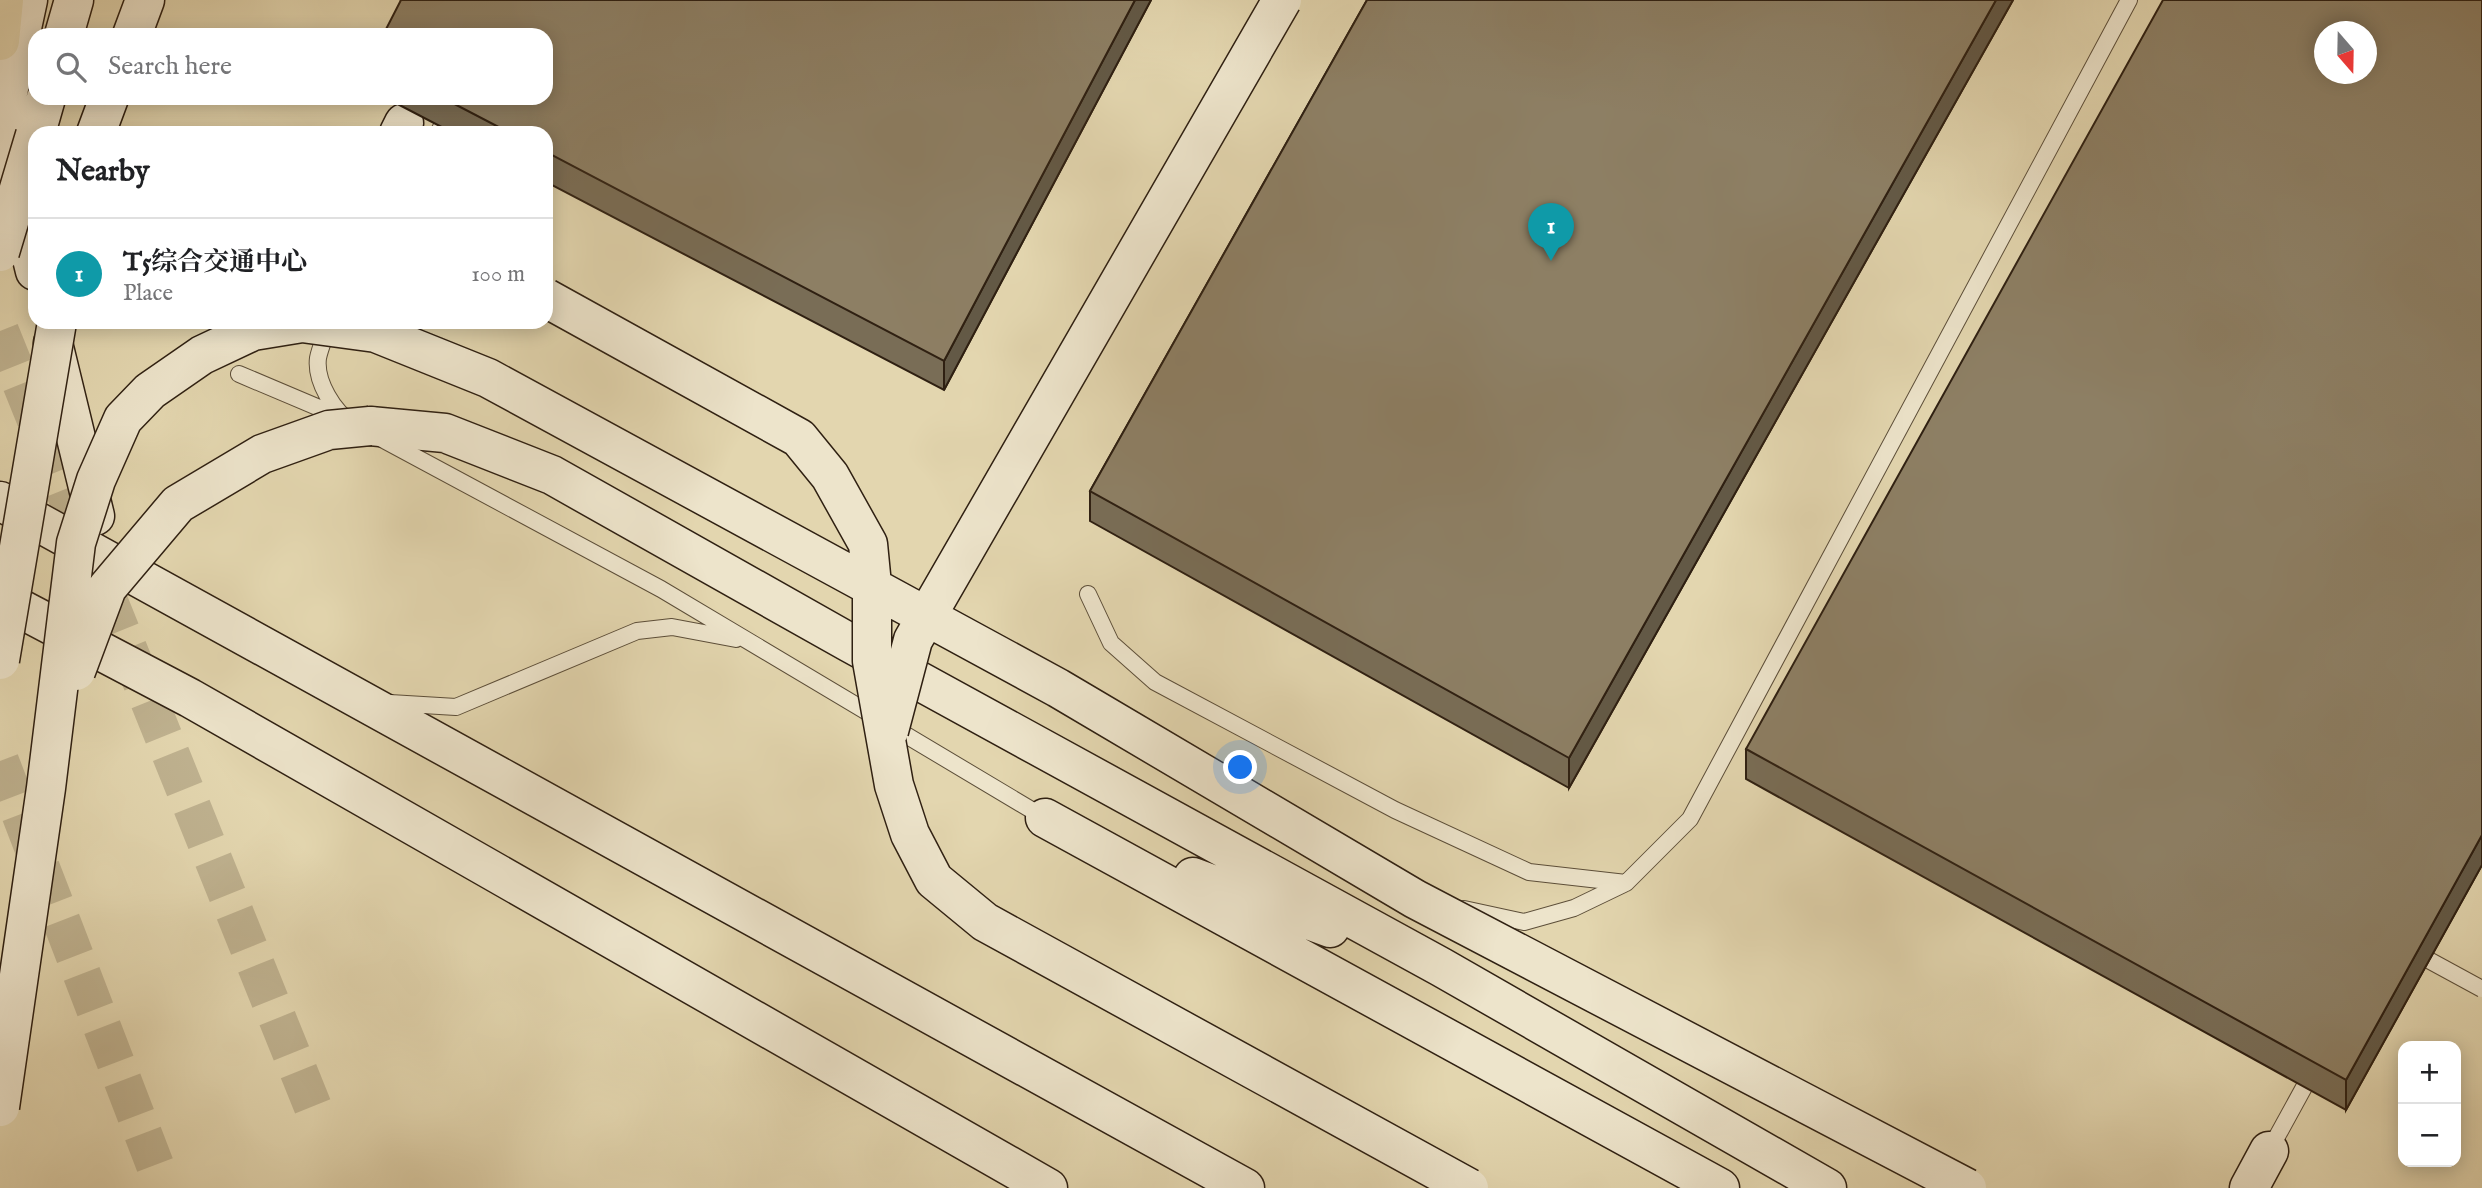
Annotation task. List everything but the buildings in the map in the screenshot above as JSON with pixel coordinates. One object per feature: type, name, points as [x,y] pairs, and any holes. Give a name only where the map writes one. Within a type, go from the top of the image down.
[{"type":"main road","points":[[0,41],[4,0]]},
{"type":"street","points":[[28,0],[0,130],[28,243]]},
{"type":"street","points":[[66,28],[74,0]]},
{"type":"street","points":[[135,28],[145,0]]},
{"type":"street","points":[[886,744],[913,640],[1282,0]]},
{"type":"street","points":[[37,126],[44,105]]},
{"type":"street","points":[[99,126],[106,105]]},
{"type":"street","points":[[0,252],[28,158]]},
{"type":"street","points":[[553,302],[799,438],[830,475],[868,544],[872,585],[872,661],[894,785],[910,834],[934,880],[985,922],[1469,1188]]},
{"type":"street","points":[[49,329],[105,559]]},
{"type":"street","points":[[0,660],[56,329]]},
{"type":"street","points":[[0,1107],[46,788],[76,543],[96,480],[123,419],[150,391],[202,355],[253,331],[265,329]]},
{"type":"street","points":[[346,329],[376,333],[488,378],[1058,688],[1415,899],[1967,1188]]},
{"type":"street","points":[[46,788],[78,661],[107,588],[178,505],[262,454],[329,430],[370,426],[445,433],[552,475],[850,643],[1441,967],[1827,1188]]},
{"type":"street","points":[[0,501],[1245,1188]]},
{"type":"street","points":[[0,598],[190,698],[1048,1188]]},
{"type":"street","points":[[1045,818],[1258,902],[1441,967]]},
{"type":"street","points":[[1045,818],[1718,1187]]},
{"type":"street","points":[[2249,1188],[2269,1151]]},
{"type":"lane","points":[[1415,899],[1524,922],[1574,908],[1626,883],[1690,819],[2129,0]]},
{"type":"lane","points":[[413,124],[446,105]]},
{"type":"lane","points":[[327,329],[317,361],[322,385],[343,418]]},
{"type":"lane","points":[[239,374],[343,418],[661,589],[1045,818]]},
{"type":"lane","points":[[1088,594],[1111,643],[1155,682],[1179,695],[1395,810],[1529,873],[1626,883]]},
{"type":"lane","points":[[363,701],[456,707],[637,631],[672,627],[749,642]]},
{"type":"lane","points":[[2396,942],[2482,989]]},
{"type":"lane","points":[[2269,1151],[2323,1053]]},
{"type":"tunnel","points":[[0,331],[313,1107]]},
{"type":"tunnel","points":[[0,761],[155,1165]]},
{"type":"place","name":"T5综合交通中心","points":[[1551,261]]}]
